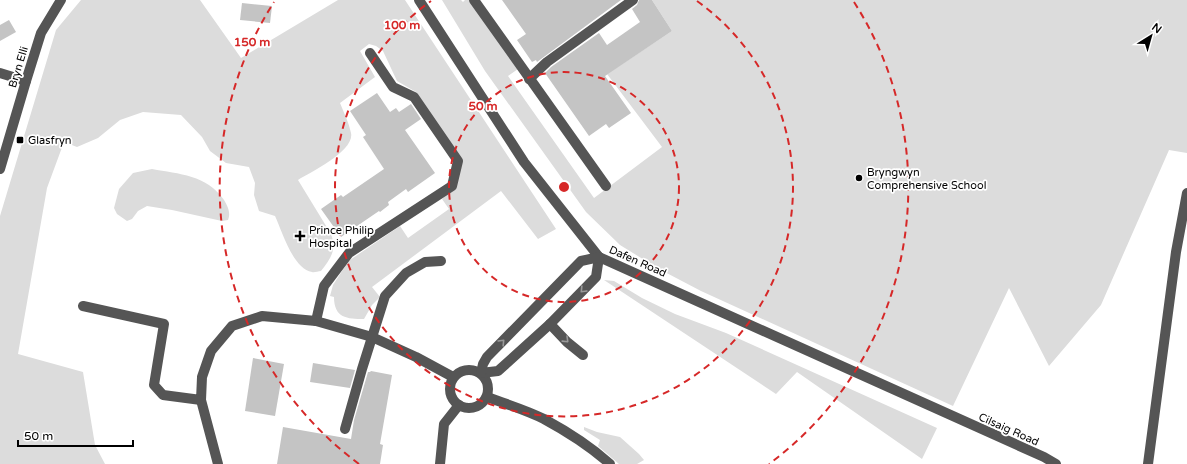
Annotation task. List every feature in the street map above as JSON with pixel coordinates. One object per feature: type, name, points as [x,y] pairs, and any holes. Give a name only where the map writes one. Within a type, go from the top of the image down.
[{"type":"street","name":"Bryn Elli","points":[[0,169],[41,33],[61,0]]},
{"type":"street","name":"Dafen Road","points":[[419,0],[524,162],[599,257],[953,417]]},
{"type":"street","points":[[529,79],[547,62],[633,0]]},
{"type":"street","points":[[476,1],[529,79],[606,186]]},
{"type":"street","points":[[316,321],[324,286],[349,253],[452,186],[458,162],[414,97],[394,87],[370,53]]},
{"type":"street","points":[[0,73],[26,81]]},
{"type":"street","points":[[1148,464],[1176,252],[1187,193]]},
{"type":"street","points":[[599,257],[596,277],[550,324],[498,371],[481,373],[482,364],[487,357],[581,261],[599,257]]},
{"type":"street","points":[[345,429],[385,296],[406,273],[425,262],[441,261]]},
{"type":"street","points":[[83,306],[164,324],[154,385],[163,395],[201,400]]},
{"type":"street","points":[[218,464],[201,400],[202,377],[211,351],[232,326],[262,316],[316,321],[372,337],[416,357],[453,377]]},
{"type":"street","points":[[550,324],[567,342],[583,355]]},
{"type":"street","points":[[463,370],[476,370],[486,378],[489,391],[487,397],[478,406],[472,408],[465,408],[459,405],[454,401],[450,389],[453,377],[463,370]]},
{"type":"street","points":[[487,397],[543,419],[567,432],[596,451],[610,464]]},
{"type":"street","points":[[440,464],[444,424],[459,405]]},
{"type":"street","name":"Cilsaig Road","points":[[953,417],[1044,457],[1056,464]]},
{"type":"shaded area","points":[[81,0],[200,0],[241,58],[338,0],[405,0],[556,229],[538,239],[501,191],[372,287],[380,297],[372,305],[364,319],[347,318],[339,313],[336,309],[334,297],[330,296],[333,285],[350,260],[400,226],[408,238],[449,209],[442,199],[455,187],[460,159],[416,92],[397,81],[383,51],[376,46],[369,44],[360,51],[375,77],[340,103],[350,129],[350,140],[339,154],[298,180],[331,234],[333,240],[332,254],[321,271],[312,272],[299,264],[285,240],[275,216],[259,211],[254,195],[255,183],[249,167],[226,163],[210,151],[202,137],[181,115],[143,112],[120,120],[98,138],[77,147],[64,142],[47,188],[18,354],[83,372],[95,445],[105,464],[0,464],[0,216],[56,30]]},
{"type":"shaded area","name":"Bryngwyn Comprehensive School","points":[[442,0],[461,0],[463,2],[465,0],[471,0],[518,69],[508,76],[594,198],[662,147],[607,74],[672,31],[652,0],[1187,0],[1187,153],[1169,150],[1101,305],[1049,366],[1009,288],[953,406],[701,291],[659,269],[620,245],[586,212],[485,71]]},
{"type":"shaded area","points":[[152,169],[182,174],[209,185],[224,200],[229,212],[228,220],[222,221],[147,206],[138,211],[132,219],[127,221],[117,214],[114,208],[119,189],[133,173]]},
{"type":"shaded area","points":[[604,280],[614,281],[642,298],[675,314],[726,333],[937,428],[922,459],[797,372],[776,394]]},
{"type":"shaded area","points":[[584,427],[597,432],[620,437],[644,460],[637,464],[619,464],[598,446],[600,440],[584,430]]},
{"type":"building","points":[[502,0],[621,0],[537,62],[536,60],[532,62],[517,40],[526,34]]},
{"type":"building","points":[[639,0],[652,0],[672,31],[605,76],[631,113],[609,128],[606,124],[589,136],[545,73],[551,67],[599,33],[607,45],[640,22],[632,9],[637,5]]},
{"type":"building","points":[[242,3],[272,6],[270,23],[240,20]]},
{"type":"building","points":[[9,20],[16,32],[0,41],[0,25]]},
{"type":"building","points":[[377,93],[390,112],[396,108],[399,112],[411,104],[421,119],[405,130],[435,173],[408,192],[406,189],[388,202],[389,205],[380,212],[379,211],[341,237],[321,209],[341,195],[343,197],[384,169],[363,137],[366,135],[350,111]]},
{"type":"building","points":[[253,358],[284,364],[275,416],[245,411]]},
{"type":"building","points":[[313,363],[355,370],[350,388],[310,382]]},
{"type":"building","points":[[371,371],[392,375],[380,444],[383,445],[380,464],[277,464],[283,427],[351,439],[354,420],[368,372]]},
{"type":"place","name":"Glasfryn","points":[[20,140]]},
{"type":"place","name":"Bryngwyn Comprehensive School","points":[[859,178]]},
{"type":"place","name":"Prince Philip Hospital","points":[[300,236]]}]
